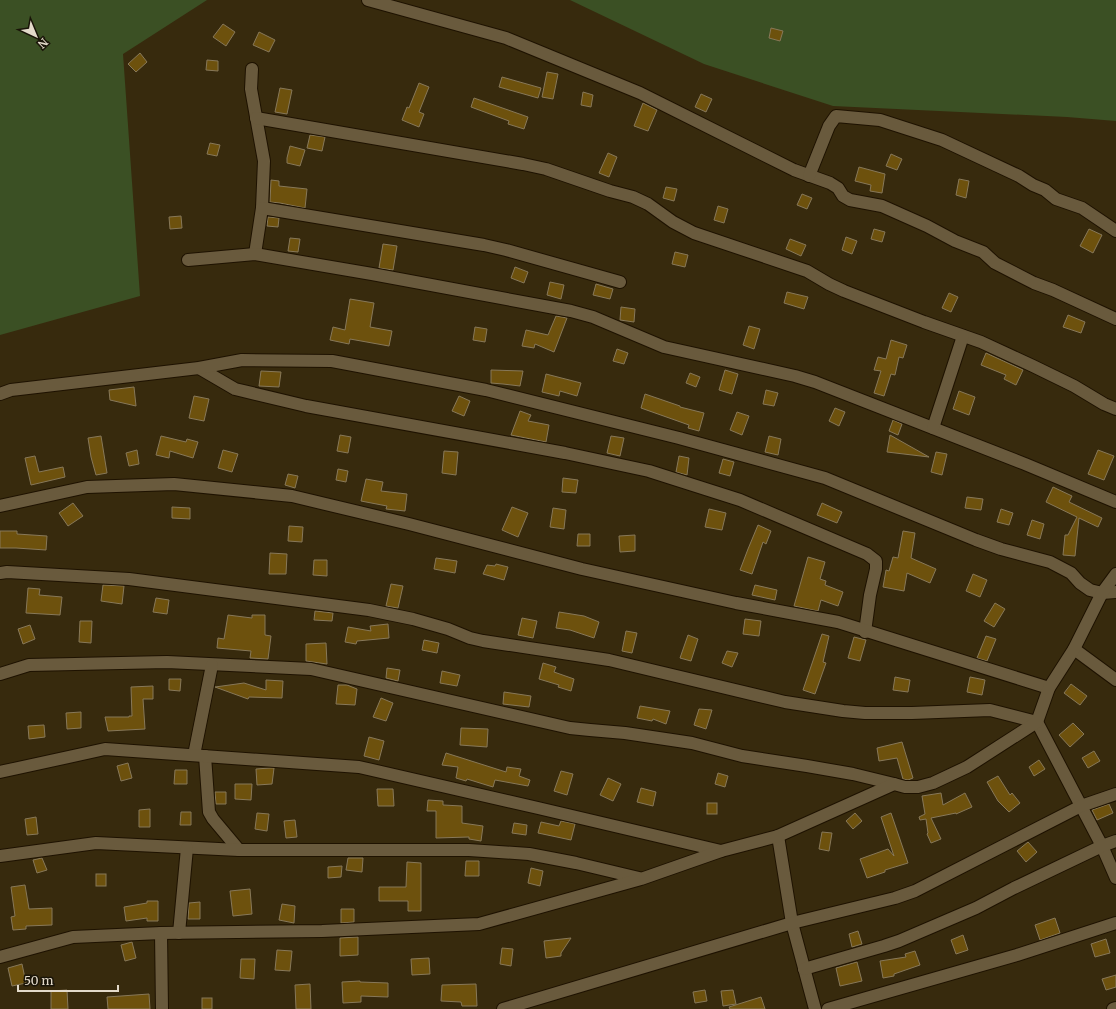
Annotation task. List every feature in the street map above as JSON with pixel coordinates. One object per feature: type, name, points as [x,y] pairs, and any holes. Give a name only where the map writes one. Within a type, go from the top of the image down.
[{"type":"street","points":[[368,0],[506,38],[640,93],[794,170],[838,188],[843,196],[850,200],[882,206],[927,226],[955,241],[983,252],[995,263],[1034,284],[1053,290],[1116,319]]},
{"type":"street","points":[[252,69],[251,89],[264,161],[262,208],[255,254]]},
{"type":"street","points":[[808,176],[829,126],[836,116],[880,120],[942,140],[1019,176],[1044,190],[1056,199],[1082,208],[1116,231]]},
{"type":"street","points":[[256,118],[515,162],[546,169],[610,191],[633,197],[648,204],[673,222],[694,233],[807,272],[854,295],[980,342],[1034,366],[1116,409]]},
{"type":"street","points":[[262,208],[484,245],[620,282]]},
{"type":"street","points":[[188,260],[255,254],[570,310],[593,317],[664,347],[795,376],[815,382],[1025,464],[1116,502]]},
{"type":"street","points":[[934,428],[963,336]]},
{"type":"street","points":[[0,394],[11,390],[199,368],[242,360],[332,361],[486,390],[679,438],[825,478],[976,540],[1050,562],[1071,573],[1080,583],[1090,590],[1102,593],[1116,592]]},
{"type":"street","points":[[199,368],[235,389],[306,406],[565,453],[649,472],[740,500],[867,554],[876,561],[866,632]]},
{"type":"street","points":[[0,506],[87,487],[174,484],[292,496],[409,524],[582,569],[736,603],[838,622],[1049,688]]},
{"type":"street","points":[[0,573],[7,572],[129,579],[369,610],[413,619],[483,641],[609,660],[785,702],[843,711],[865,713],[912,713],[990,710],[1037,722],[1102,846],[1116,878]]},
{"type":"street","points":[[0,674],[29,665],[167,662],[311,669],[570,728],[625,733],[692,743],[742,756],[846,772],[905,787],[918,787],[933,783],[968,767],[1037,722],[1049,688],[1074,649],[1102,593],[1116,574]]},
{"type":"street","points":[[1074,649],[1116,680]]},
{"type":"street","points":[[212,665],[199,756],[209,812],[239,850]]},
{"type":"street","points":[[0,772],[105,749],[359,767],[721,851]]},
{"type":"street","points":[[0,957],[73,937],[161,933],[322,931],[478,924],[641,879],[721,851],[778,836],[894,784]]},
{"type":"street","points":[[502,1009],[792,923],[895,898],[915,891],[1081,806],[1116,794]]},
{"type":"street","points":[[778,836],[792,923],[815,1009]]},
{"type":"street","points":[[804,969],[899,941],[976,908],[1014,888],[1102,846],[1116,841]]},
{"type":"street","points":[[0,856],[96,843],[239,850],[468,850],[529,854],[576,863],[641,879]]},
{"type":"street","points":[[179,933],[187,848]]},
{"type":"street","points":[[828,1009],[1017,955],[1116,923]]},
{"type":"street","points":[[161,933],[162,1009]]},
{"type":"green space","points":[[0,0],[207,0],[123,54],[140,296],[0,335]]},
{"type":"green space","points":[[570,0],[1116,0],[1116,121],[1067,117],[833,106],[704,64]]},
{"type":"building","points":[[223,24],[235,32],[226,46],[213,37]]},
{"type":"building","points":[[771,28],[783,31],[780,41],[769,38]]},
{"type":"building","points":[[259,32],[275,40],[269,52],[253,45]]},
{"type":"building","points":[[140,53],[147,62],[136,72],[128,64]]},
{"type":"building","points":[[207,60],[218,61],[218,71],[206,70]]},
{"type":"building","points":[[547,72],[558,74],[553,99],[542,97]]},
{"type":"building","points":[[502,77],[541,88],[538,98],[499,87]]},
{"type":"building","points":[[419,83],[429,87],[419,112],[424,114],[419,127],[402,120],[407,107],[409,108]]},
{"type":"building","points":[[280,88],[292,90],[287,114],[275,112]]},
{"type":"building","points":[[583,92],[593,95],[591,107],[581,105]]},
{"type":"building","points":[[701,94],[712,99],[706,112],[695,107]]},
{"type":"building","points":[[474,98],[528,117],[524,129],[508,124],[509,121],[471,107]]},
{"type":"building","points":[[643,103],[657,110],[648,131],[634,126]]},
{"type":"building","points":[[310,135],[325,137],[322,151],[307,148]]},
{"type":"building","points":[[210,143],[220,145],[217,156],[207,154]]},
{"type":"building","points":[[290,146],[305,150],[300,166],[287,163]]},
{"type":"building","points":[[608,153],[617,157],[609,177],[599,173]]},
{"type":"building","points":[[891,154],[902,159],[897,170],[886,166]]},
{"type":"building","points":[[859,167],[885,174],[882,193],[870,191],[871,185],[855,181]]},
{"type":"building","points":[[959,179],[969,181],[966,198],[956,195]]},
{"type":"building","points":[[271,180],[279,181],[279,186],[307,189],[305,208],[270,202]]},
{"type":"building","points":[[666,187],[677,189],[674,201],[663,198]]},
{"type":"building","points":[[802,194],[812,198],[807,209],[797,205]]},
{"type":"building","points":[[718,206],[728,209],[724,223],[714,220]]},
{"type":"building","points":[[181,216],[182,228],[170,229],[169,217]]},
{"type":"building","points":[[268,217],[279,218],[278,227],[267,226]]},
{"type":"building","points":[[874,229],[885,232],[882,242],[871,239]]},
{"type":"building","points":[[1089,229],[1102,235],[1093,253],[1080,246]]},
{"type":"building","points":[[846,237],[857,241],[852,254],[842,250]]},
{"type":"building","points":[[290,238],[300,239],[298,252],[288,251]]},
{"type":"building","points":[[790,239],[806,245],[801,256],[786,249]]},
{"type":"building","points":[[383,244],[397,246],[393,270],[379,268]]},
{"type":"building","points":[[675,252],[688,255],[685,267],[672,264]]},
{"type":"building","points":[[515,267],[528,272],[524,283],[511,278]]},
{"type":"building","points":[[550,282],[564,285],[561,299],[547,295]]},
{"type":"building","points":[[596,284],[613,289],[610,299],[593,295]]},
{"type":"building","points":[[787,292],[808,297],[804,309],[784,303]]},
{"type":"building","points":[[949,293],[958,297],[951,312],[942,308]]},
{"type":"building","points":[[350,299],[374,303],[370,327],[392,331],[389,346],[350,339],[349,344],[330,340],[333,327],[345,330]]},
{"type":"building","points":[[621,307],[635,309],[634,322],[620,320]]},
{"type":"building","points":[[1068,315],[1085,322],[1081,333],[1063,327]]},
{"type":"building","points":[[556,316],[567,318],[554,352],[535,344],[534,348],[522,346],[526,330],[548,335]]},
{"type":"building","points":[[749,326],[760,329],[754,349],[743,345]]},
{"type":"building","points":[[475,327],[487,329],[485,342],[473,340]]},
{"type":"building","points":[[891,340],[907,345],[903,358],[899,357],[895,375],[891,374],[884,396],[874,393],[881,371],[874,370],[878,357],[886,359]]},
{"type":"building","points":[[617,349],[628,353],[624,364],[613,361]]},
{"type":"building","points":[[986,353],[1023,370],[1016,385],[1004,379],[1006,375],[981,365]]},
{"type":"building","points":[[491,370],[523,371],[520,386],[491,383]]},
{"type":"building","points":[[725,370],[738,374],[732,394],[719,390]]},
{"type":"building","points":[[261,371],[281,372],[279,387],[259,386]]},
{"type":"building","points":[[690,373],[700,377],[696,387],[686,383]]},
{"type":"building","points":[[546,374],[581,383],[577,396],[560,391],[559,396],[542,392]]},
{"type":"building","points":[[134,387],[136,406],[110,400],[109,390]]},
{"type":"building","points":[[766,390],[778,393],[774,406],[763,404]]},
{"type":"building","points":[[959,391],[975,397],[969,415],[953,409]]},
{"type":"building","points":[[645,394],[680,407],[704,413],[699,431],[688,428],[689,425],[641,408]]},
{"type":"building","points":[[194,396],[209,399],[204,421],[189,418]]},
{"type":"building","points":[[459,396],[470,401],[464,416],[452,411]]},
{"type":"building","points":[[835,408],[845,412],[839,426],[829,421]]},
{"type":"building","points":[[520,411],[531,415],[528,421],[549,425],[546,442],[511,435]]},
{"type":"building","points":[[737,412],[749,416],[742,435],[730,430]]},
{"type":"building","points":[[893,420],[902,424],[898,435],[889,431]]},
{"type":"building","points":[[340,435],[351,437],[348,453],[337,451]]},
{"type":"building","points":[[890,435],[929,457],[887,452]]},
{"type":"building","points":[[101,436],[107,473],[96,475],[88,438]]},
{"type":"building","points":[[161,436],[186,442],[187,439],[198,442],[193,458],[170,451],[169,458],[156,455]]},
{"type":"building","points":[[611,436],[624,438],[620,456],[607,453]]},
{"type":"building","points":[[769,436],[781,439],[778,455],[765,452]]},
{"type":"building","points":[[137,450],[139,464],[129,466],[126,453]]},
{"type":"building","points":[[223,450],[238,454],[232,472],[218,468]]},
{"type":"building","points":[[1098,450],[1114,456],[1104,480],[1088,474]]},
{"type":"building","points":[[444,451],[458,452],[456,475],[442,473]]},
{"type":"building","points":[[936,452],[947,454],[942,475],[931,472]]},
{"type":"building","points":[[35,456],[39,472],[63,467],[65,477],[31,485],[25,458]]},
{"type":"building","points":[[679,456],[689,458],[687,475],[676,472]]},
{"type":"building","points":[[723,459],[734,462],[730,476],[719,473]]},
{"type":"building","points":[[338,469],[348,471],[346,482],[336,480]]},
{"type":"building","points":[[288,474],[298,476],[295,488],[285,485]]},
{"type":"building","points":[[563,478],[578,480],[576,493],[562,492]]},
{"type":"building","points":[[366,479],[383,482],[381,491],[407,494],[405,511],[386,509],[387,506],[361,501]]},
{"type":"building","points":[[1053,487],[1072,496],[1069,502],[1102,518],[1098,527],[1079,518],[1075,556],[1063,555],[1065,535],[1068,535],[1077,517],[1046,502]]},
{"type":"building","points":[[967,497],[983,499],[981,510],[965,508]]},
{"type":"building","points":[[73,503],[83,516],[68,526],[59,513]]},
{"type":"building","points":[[822,503],[842,512],[837,523],[817,515]]},
{"type":"building","points":[[172,507],[190,508],[190,519],[172,518]]},
{"type":"building","points":[[512,507],[528,513],[518,537],[502,530]]},
{"type":"building","points":[[553,508],[566,510],[564,529],[550,527]]},
{"type":"building","points":[[709,509],[726,513],[722,530],[705,527]]},
{"type":"building","points":[[1001,509],[1013,513],[1009,525],[997,522]]},
{"type":"building","points":[[1032,520],[1044,524],[1040,539],[1027,535]]},
{"type":"building","points":[[758,525],[771,531],[766,544],[763,542],[752,574],[740,570]]},
{"type":"building","points":[[289,526],[303,527],[302,542],[288,541]]},
{"type":"building","points":[[0,531],[17,531],[17,534],[47,536],[46,550],[0,548]]},
{"type":"building","points":[[903,531],[915,533],[911,558],[936,569],[930,583],[907,573],[904,591],[883,587],[886,570],[889,571],[893,557],[898,558]]},
{"type":"building","points":[[578,534],[590,534],[590,546],[577,546]]},
{"type":"building","points":[[635,535],[635,551],[620,552],[619,536]]},
{"type":"building","points":[[270,553],[287,554],[286,574],[269,574]]},
{"type":"building","points":[[808,557],[825,562],[820,579],[826,581],[825,585],[843,592],[838,606],[821,600],[818,611],[794,606]]},
{"type":"building","points":[[436,558],[457,561],[455,573],[434,569]]},
{"type":"building","points":[[314,560],[327,560],[327,576],[313,575]]},
{"type":"building","points":[[496,564],[508,567],[504,580],[483,574],[487,565],[495,566]]},
{"type":"building","points":[[973,574],[987,580],[980,597],[966,591]]},
{"type":"building","points":[[391,584],[403,586],[398,608],[386,606]]},
{"type":"building","points":[[103,585],[124,586],[122,604],[101,601]]},
{"type":"building","points":[[755,585],[777,590],[775,600],[752,595]]},
{"type":"building","points":[[28,588],[40,589],[39,595],[62,597],[60,615],[26,613]]},
{"type":"building","points":[[156,598],[169,600],[167,614],[153,612]]},
{"type":"building","points":[[995,603],[1005,609],[994,627],[984,621]]},
{"type":"building","points":[[315,611],[333,613],[332,621],[314,620]]},
{"type":"building","points":[[559,612],[584,616],[599,622],[594,638],[570,630],[556,628]]},
{"type":"building","points":[[228,615],[252,618],[252,615],[265,615],[265,635],[271,636],[268,659],[250,658],[251,651],[217,648],[218,638],[224,639]]},
{"type":"building","points":[[522,618],[537,621],[533,638],[518,635]]},
{"type":"building","points":[[745,619],[761,621],[759,636],[743,634]]},
{"type":"building","points":[[80,621],[92,621],[91,643],[79,642]]},
{"type":"building","points":[[388,624],[389,638],[357,641],[356,644],[345,642],[348,627],[371,631],[370,626]]},
{"type":"building","points":[[30,625],[35,639],[23,644],[18,629]]},
{"type":"building","points":[[626,631],[637,633],[632,653],[622,651]]},
{"type":"building","points":[[822,634],[829,636],[823,662],[826,663],[815,694],[803,690]]},
{"type":"building","points":[[688,635],[698,639],[691,661],[680,658]]},
{"type":"building","points":[[986,636],[996,639],[987,661],[977,658]]},
{"type":"building","points":[[854,637],[866,640],[860,661],[848,658]]},
{"type":"building","points":[[424,640],[439,643],[437,653],[422,650]]},
{"type":"building","points":[[326,643],[327,664],[306,661],[306,644]]},
{"type":"building","points":[[727,651],[738,653],[732,667],[722,663]]},
{"type":"building","points":[[543,663],[556,667],[554,672],[574,679],[571,691],[558,687],[559,685],[539,679]]},
{"type":"building","points":[[387,668],[400,670],[398,681],[386,678]]},
{"type":"building","points":[[442,671],[460,675],[457,686],[440,683]]},
{"type":"building","points":[[895,677],[910,680],[908,692],[893,690]]},
{"type":"building","points":[[970,677],[985,680],[982,695],[967,692]]},
{"type":"building","points":[[169,679],[181,679],[180,691],[169,690]]},
{"type":"building","points":[[266,680],[283,681],[282,698],[249,697],[248,699],[215,687],[244,683],[266,690]]},
{"type":"building","points":[[1071,684],[1087,696],[1080,705],[1064,693]]},
{"type":"building","points":[[338,685],[347,685],[357,689],[355,705],[336,704]]},
{"type":"building","points":[[153,686],[153,699],[143,699],[145,729],[108,731],[105,717],[132,716],[131,687]]},
{"type":"building","points":[[504,692],[531,696],[529,707],[503,704]]},
{"type":"building","points":[[381,698],[393,703],[386,721],[373,717]]},
{"type":"building","points":[[640,706],[670,711],[666,724],[653,719],[652,721],[637,718]]},
{"type":"building","points":[[699,709],[712,710],[706,729],[694,725]]},
{"type":"building","points":[[81,712],[81,728],[67,729],[66,713]]},
{"type":"building","points":[[1073,723],[1084,734],[1070,747],[1059,735]]},
{"type":"building","points":[[44,725],[45,737],[29,739],[28,726]]},
{"type":"building","points":[[461,728],[488,729],[487,747],[460,745]]},
{"type":"building","points":[[369,737],[384,741],[379,760],[364,756]]},
{"type":"building","points":[[902,742],[913,778],[908,780],[903,779],[897,758],[879,761],[877,748]]},
{"type":"building","points":[[1094,751],[1100,761],[1088,768],[1082,758]]},
{"type":"building","points":[[446,753],[506,772],[507,767],[521,769],[519,776],[530,780],[528,786],[495,780],[493,787],[467,779],[466,781],[456,778],[458,767],[442,765]]},
{"type":"building","points":[[1039,760],[1045,769],[1034,776],[1029,767]]},
{"type":"building","points":[[128,763],[132,778],[121,781],[117,766]]},
{"type":"building","points":[[274,768],[272,784],[257,785],[256,769]]},
{"type":"building","points":[[175,770],[187,770],[187,784],[174,784]]},
{"type":"building","points":[[561,771],[573,774],[567,795],[554,791]]},
{"type":"building","points":[[718,773],[728,776],[725,787],[715,784]]},
{"type":"building","points":[[998,776],[1010,795],[1012,793],[1020,803],[1009,812],[998,801],[987,782]]},
{"type":"building","points":[[608,778],[621,784],[613,801],[600,795]]},
{"type":"building","points":[[235,784],[252,784],[251,800],[235,799]]},
{"type":"building","points":[[641,788],[656,792],[653,806],[637,802]]},
{"type":"building","points":[[377,789],[393,789],[394,806],[378,806]]},
{"type":"building","points":[[215,792],[226,792],[226,804],[216,804]]},
{"type":"building","points":[[941,793],[943,805],[965,793],[972,807],[956,814],[931,818],[941,839],[931,843],[927,834],[926,819],[920,820],[919,817],[925,814],[922,796]]},
{"type":"building","points":[[428,800],[443,801],[443,805],[462,806],[462,823],[483,826],[481,841],[469,839],[469,837],[436,838],[436,811],[427,811]]},
{"type":"building","points":[[707,803],[717,803],[717,814],[707,814]]},
{"type":"building","points":[[1109,804],[1113,813],[1097,820],[1092,810]]},
{"type":"building","points":[[150,809],[150,827],[139,827],[139,810]]},
{"type":"building","points":[[181,812],[191,812],[191,825],[180,825]]},
{"type":"building","points":[[257,813],[269,814],[267,831],[255,829]]},
{"type":"building","points":[[855,813],[862,821],[853,829],[846,821]]},
{"type":"building","points":[[891,813],[908,863],[885,870],[885,872],[867,878],[860,859],[888,849],[894,856],[881,817]]},
{"type":"building","points":[[36,817],[38,834],[27,835],[25,819]]},
{"type":"building","points":[[295,820],[297,837],[286,838],[284,821]]},
{"type":"building","points":[[561,821],[575,824],[571,840],[538,833],[541,822],[559,826]]},
{"type":"building","points":[[514,823],[527,825],[526,835],[512,833]]},
{"type":"building","points":[[822,832],[832,833],[829,851],[819,849]]},
{"type":"building","points":[[1028,842],[1037,852],[1026,862],[1017,851]]},
{"type":"building","points":[[42,858],[47,870],[37,873],[33,860]]},
{"type":"building","points":[[348,858],[363,858],[362,872],[346,870]]},
{"type":"building","points":[[466,861],[479,861],[479,876],[465,876]]},
{"type":"building","points":[[407,862],[421,863],[421,911],[408,911],[408,901],[379,901],[379,887],[406,887]]},
{"type":"building","points":[[342,866],[341,877],[328,878],[328,867]]},
{"type":"building","points":[[531,868],[543,871],[540,886],[528,883]]},
{"type":"building","points":[[96,874],[106,874],[106,886],[96,886]]},
{"type":"building","points":[[25,885],[29,909],[52,908],[52,925],[26,926],[26,929],[13,930],[11,917],[15,916],[11,887]]},
{"type":"building","points":[[250,889],[252,914],[233,916],[230,891]]},
{"type":"building","points":[[147,901],[158,901],[158,921],[147,921],[147,918],[126,921],[124,907],[147,903]]},
{"type":"building","points":[[200,902],[200,919],[188,919],[189,903]]},
{"type":"building","points":[[282,904],[295,906],[294,923],[279,920]]},
{"type":"building","points":[[341,909],[354,909],[354,922],[341,923]]},
{"type":"building","points":[[1055,918],[1060,933],[1040,940],[1035,925]]},
{"type":"building","points":[[858,931],[862,944],[852,947],[849,934]]},
{"type":"building","points":[[963,935],[968,950],[956,954],[951,940]]},
{"type":"building","points":[[358,937],[358,955],[340,956],[340,938]]},
{"type":"building","points":[[571,938],[561,953],[561,956],[546,958],[544,941]]},
{"type":"building","points":[[1106,939],[1110,953],[1095,957],[1091,944]]},
{"type":"building","points":[[132,942],[136,958],[125,961],[121,945]]},
{"type":"building","points":[[502,948],[513,949],[511,966],[500,964]]},
{"type":"building","points":[[277,950],[292,951],[290,971],[275,970]]},
{"type":"building","points":[[915,951],[920,965],[894,974],[894,976],[883,978],[880,961],[906,957],[905,954]]},
{"type":"building","points":[[429,958],[430,974],[412,975],[411,959]]},
{"type":"building","points":[[241,959],[255,959],[254,979],[240,978]]},
{"type":"building","points":[[857,962],[862,981],[840,986],[836,968]]},
{"type":"building","points":[[22,964],[26,983],[12,986],[8,968]]},
{"type":"building","points":[[1116,975],[1116,987],[1106,990],[1102,979]]},
{"type":"building","points":[[360,981],[388,983],[388,997],[361,996],[361,1002],[343,1003],[342,982]]},
{"type":"building","points":[[310,984],[311,1009],[296,1009],[295,985]]},
{"type":"building","points":[[476,984],[477,1006],[462,1006],[461,1002],[441,1001],[442,985]]},
{"type":"building","points":[[67,990],[68,1009],[51,1009],[51,991]]},
{"type":"building","points":[[705,990],[707,1001],[695,1003],[693,992]]},
{"type":"building","points":[[733,990],[736,1004],[723,1006],[721,991]]},
{"type":"building","points":[[149,994],[150,1009],[108,1009],[107,997]]},
{"type":"building","points":[[761,997],[765,1009],[730,1009],[729,1007]]},
{"type":"building","points":[[202,998],[212,998],[212,1009],[202,1009]]}]
